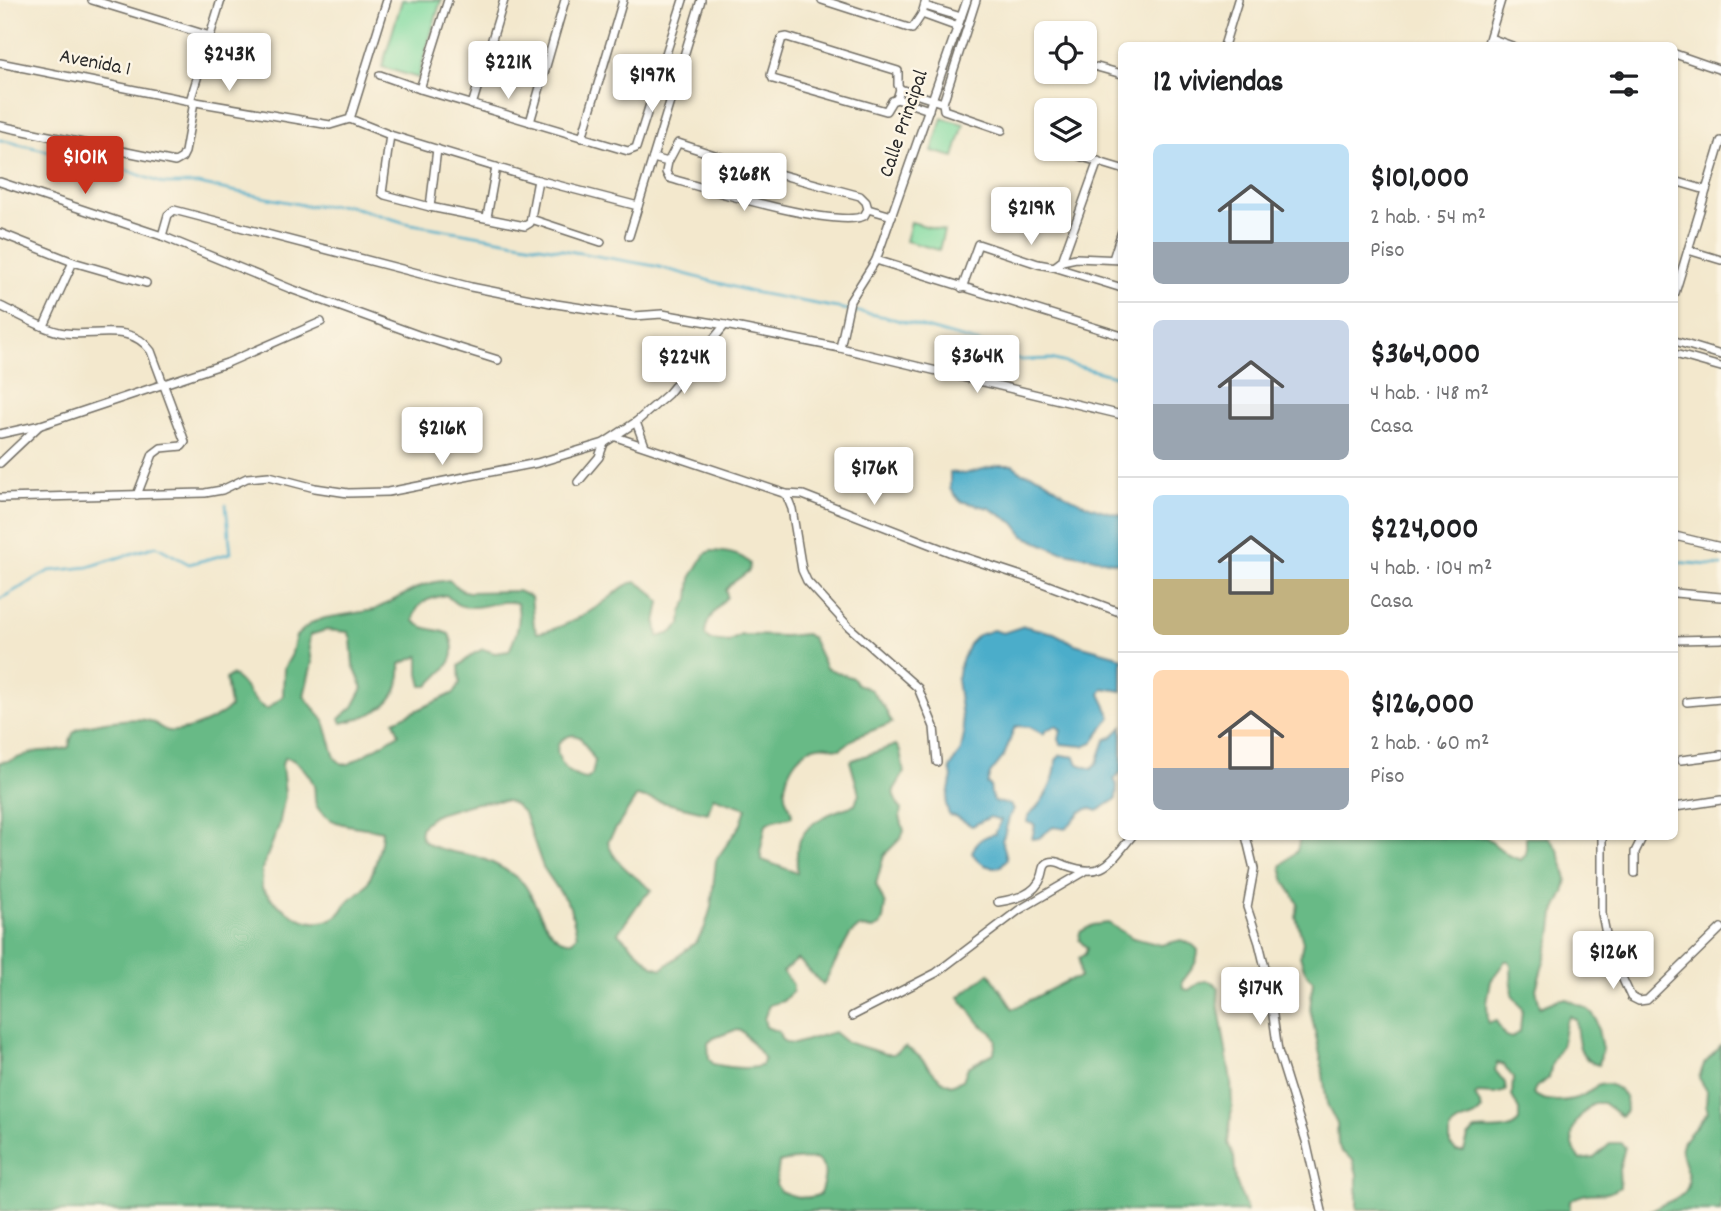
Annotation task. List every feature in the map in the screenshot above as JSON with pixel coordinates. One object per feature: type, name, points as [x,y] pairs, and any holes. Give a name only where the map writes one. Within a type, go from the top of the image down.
[{"type":"street","points":[[92,0],[210,36]]},
{"type":"street","points":[[0,126],[175,162],[182,158],[185,152],[192,101],[221,0]]},
{"type":"street","points":[[387,0],[350,119],[390,135],[538,180],[638,206]]},
{"type":"street","points":[[420,89],[448,0]]},
{"type":"street","points":[[472,105],[504,0]]},
{"type":"street","points":[[530,122],[565,0]]},
{"type":"street","points":[[582,138],[623,0]]},
{"type":"street","points":[[380,75],[628,151],[636,148],[683,0]]},
{"type":"street","points":[[629,236],[701,0]]},
{"type":"street","points":[[822,0],[912,29],[922,15],[926,3],[961,17]]},
{"type":"street","name":"Calle Principal","points":[[840,348],[849,301],[876,260],[967,0]]},
{"type":"street","points":[[976,0],[943,103],[944,110],[1002,130]]},
{"type":"street","points":[[1225,42],[1238,0]]},
{"type":"street","points":[[1489,42],[1501,0]]},
{"type":"street","points":[[922,15],[958,27]]},
{"type":"street","points":[[787,37],[898,71],[900,89],[897,99],[886,111],[773,79],[771,75],[782,38],[787,37]]},
{"type":"street","points":[[1678,55],[1721,70]]},
{"type":"street","name":"Avenida 1","points":[[0,63],[330,125],[350,119]]},
{"type":"street","points":[[1097,67],[1118,73]]},
{"type":"street","points":[[900,89],[943,103]]},
{"type":"street","points":[[897,99],[929,110]]},
{"type":"street","points":[[390,135],[382,193],[430,207],[525,226],[529,225],[531,219],[538,180]]},
{"type":"street","points":[[1678,283],[1721,141]]},
{"type":"street","points":[[678,143],[742,164],[860,196],[868,209],[864,216],[854,219],[815,216],[669,178],[666,172],[668,162],[678,143]]},
{"type":"street","points":[[430,207],[437,149]]},
{"type":"street","points":[[653,158],[668,162]]},
{"type":"street","points":[[1062,261],[1098,161],[1118,168]]},
{"type":"street","points":[[487,217],[496,167]]},
{"type":"street","points":[[0,182],[162,236],[291,289],[418,335],[498,360]]},
{"type":"street","points":[[1678,182],[1706,191]]},
{"type":"street","points":[[868,209],[892,216]]},
{"type":"street","points":[[162,236],[168,215],[174,210],[471,287],[634,316],[663,314],[725,325],[840,348],[1118,414]]},
{"type":"street","points":[[531,219],[601,242]]},
{"type":"street","points":[[0,233],[73,262],[146,283]]},
{"type":"street","points":[[1113,259],[1118,243]]},
{"type":"street","points":[[962,288],[978,244],[1118,287]]},
{"type":"street","points":[[1688,250],[1721,260]]},
{"type":"street","points":[[1054,267],[1062,261],[1076,258],[1118,260]]},
{"type":"street","points":[[876,260],[1118,335]]},
{"type":"street","points":[[44,326],[73,262]]},
{"type":"street","points":[[0,306],[64,333],[123,333],[139,338],[151,351],[185,442],[182,446],[161,448],[153,454],[137,495]]},
{"type":"street","points":[[0,434],[41,425],[227,363],[321,322]]},
{"type":"street","points":[[0,498],[205,492],[222,490],[247,478],[269,476],[348,493],[388,492],[537,463],[616,437],[668,394],[725,325]]},
{"type":"street","points":[[1678,342],[1721,355]]},
{"type":"street","points":[[1678,355],[1721,367]]},
{"type":"street","points":[[636,422],[645,446]]},
{"type":"street","points":[[0,463],[41,425]]},
{"type":"street","points":[[616,437],[786,494],[803,495],[952,553],[1118,611]]},
{"type":"street","points":[[578,482],[599,457],[604,443]]},
{"type":"street","points":[[786,494],[792,509],[802,570],[807,581],[848,626],[918,688],[934,727],[937,762]]},
{"type":"street","points":[[1678,537],[1721,547]]},
{"type":"street","points":[[1678,593],[1721,597]]},
{"type":"street","points":[[1678,640],[1721,639],[1721,645]]},
{"type":"street","points":[[1687,702],[1721,699]]},
{"type":"street","points":[[1681,760],[1721,755]]},
{"type":"street","points":[[1678,807],[1721,800]]},
{"type":"street","points":[[852,1016],[936,973],[1019,910],[1084,872],[1109,864],[1129,840]]},
{"type":"street","points":[[1247,840],[1254,869],[1247,907],[1268,980],[1278,1051],[1306,1141],[1322,1211]]},
{"type":"street","points":[[1602,840],[1602,914],[1609,949],[1631,997],[1639,1001],[1647,1000],[1721,928]]},
{"type":"street","points":[[1635,873],[1635,852],[1641,840]]},
{"type":"street","points":[[998,902],[1019,898],[1030,892],[1042,877],[1044,866],[1049,862],[1056,861],[1084,872]]},
{"type":"green space","points":[[402,0],[441,0],[418,78],[382,67]]},
{"type":"green space","points":[[942,118],[964,124],[954,157],[932,151]]},
{"type":"green space","points":[[911,222],[944,231],[939,250],[906,241]]},
{"type":"green space","points":[[711,551],[732,554],[742,557],[750,564],[749,571],[726,590],[727,597],[709,619],[705,635],[710,640],[728,642],[741,635],[806,634],[812,638],[826,668],[853,678],[857,684],[871,690],[892,723],[858,736],[840,749],[829,746],[810,748],[796,760],[785,786],[792,816],[766,824],[760,853],[762,860],[797,873],[798,845],[807,829],[821,818],[855,805],[859,793],[850,761],[896,745],[900,751],[904,772],[894,789],[894,797],[901,809],[904,831],[901,838],[884,855],[876,884],[885,905],[880,926],[873,929],[859,927],[850,935],[823,985],[798,959],[783,972],[793,985],[793,991],[783,1001],[769,1005],[764,1019],[766,1027],[779,1032],[781,1039],[787,1043],[794,1044],[834,1032],[846,1042],[886,1054],[893,1054],[905,1047],[919,1056],[938,1078],[951,1085],[963,1080],[968,1067],[994,1053],[996,1040],[992,1033],[981,1025],[959,997],[989,973],[1013,1009],[1067,981],[1080,978],[1079,958],[1085,954],[1087,948],[1079,940],[1080,932],[1093,925],[1108,923],[1133,938],[1161,945],[1181,940],[1198,950],[1191,971],[1182,982],[1183,989],[1189,990],[1208,981],[1219,988],[1218,1002],[1231,1081],[1232,1105],[1228,1143],[1234,1157],[1236,1181],[1247,1211],[0,1211],[0,762],[40,751],[65,749],[69,747],[74,732],[99,723],[143,720],[169,731],[184,730],[201,724],[230,707],[226,679],[231,675],[241,682],[256,702],[267,709],[283,696],[284,668],[291,656],[296,636],[311,623],[374,610],[421,586],[435,582],[449,580],[468,592],[518,591],[531,597],[537,633],[574,620],[625,586],[637,582],[660,602],[656,623],[658,637],[671,633],[681,624],[682,611],[689,599],[691,578],[705,554]],"holes":[[[446,595],[466,607],[517,603],[519,622],[509,651],[495,653],[483,649],[473,654],[459,666],[460,683],[454,693],[394,721],[399,734],[349,764],[342,764],[335,758],[324,721],[304,696],[312,663],[310,635],[326,630],[348,632],[353,665],[363,688],[353,707],[340,718],[342,723],[354,720],[376,711],[392,698],[400,677],[400,664],[419,656],[422,686],[428,686],[449,663],[453,651],[449,634],[414,621],[417,609],[429,600]],[[573,735],[580,737],[595,761],[592,775],[587,779],[571,773],[559,759],[558,744]],[[284,758],[289,758],[298,763],[309,776],[314,786],[317,807],[323,814],[338,823],[382,831],[371,877],[342,911],[328,920],[317,922],[297,917],[262,889],[262,869],[279,826],[285,795],[282,765]],[[637,796],[708,813],[713,797],[746,808],[741,824],[716,860],[711,907],[704,930],[696,942],[662,969],[653,966],[618,933],[641,900],[652,890],[626,868],[610,848],[608,841]],[[507,801],[524,813],[543,867],[570,907],[577,935],[572,941],[555,936],[528,890],[513,875],[481,858],[442,850],[424,841],[421,835],[422,827],[429,819],[464,806]],[[735,1030],[742,1031],[765,1059],[761,1066],[750,1068],[713,1064],[709,1058],[708,1043]],[[815,1159],[820,1162],[825,1174],[820,1194],[805,1197],[780,1191],[776,1184],[779,1163]]]},
{"type":"green space","points":[[1299,840],[1489,840],[1508,855],[1521,860],[1526,854],[1526,840],[1550,840],[1558,850],[1567,879],[1554,914],[1551,937],[1536,989],[1540,1007],[1566,999],[1586,1008],[1596,1019],[1602,1049],[1599,1065],[1587,1059],[1580,1048],[1576,1020],[1570,1016],[1549,1078],[1536,1087],[1533,1093],[1543,1099],[1563,1101],[1582,1096],[1596,1086],[1607,1084],[1625,1096],[1626,1111],[1621,1116],[1603,1103],[1594,1103],[1581,1115],[1572,1136],[1580,1160],[1594,1158],[1611,1143],[1620,1143],[1625,1147],[1619,1170],[1620,1187],[1608,1193],[1577,1197],[1570,1201],[1570,1211],[1357,1209],[1357,1174],[1353,1160],[1341,1151],[1337,1124],[1327,1104],[1310,1009],[1313,981],[1304,969],[1300,956],[1303,942],[1296,917],[1298,903],[1285,882],[1281,866],[1297,851]],"holes":[[[1505,961],[1509,961],[1512,994],[1522,1009],[1520,1032],[1511,1038],[1505,1036],[1496,1021],[1488,1023],[1487,1003],[1491,981]],[[1497,1063],[1504,1065],[1513,1078],[1512,1096],[1519,1110],[1519,1121],[1510,1128],[1475,1130],[1468,1137],[1464,1151],[1456,1151],[1450,1145],[1450,1130],[1482,1109],[1475,1095],[1506,1091],[1505,1083],[1495,1070]]]},
{"type":"green space","points":[[1721,1046],[1721,1211],[1650,1211],[1681,1195],[1688,1187],[1682,1148],[1685,1139],[1708,1112],[1707,1091],[1699,1078],[1704,1064]]},
{"type":"water","points":[[999,465],[1013,465],[1022,473],[1040,477],[1078,501],[1118,514],[1118,563],[1056,550],[1024,536],[1014,523],[989,508],[960,501],[950,489],[950,472],[964,474]]},
{"type":"water","points":[[1024,626],[1054,633],[1075,644],[1115,655],[1118,657],[1118,690],[1103,688],[1100,694],[1111,717],[1093,742],[1083,746],[1061,744],[1061,730],[1056,726],[1043,734],[1030,727],[1017,726],[1014,729],[1004,756],[990,774],[987,784],[990,785],[995,802],[1010,804],[1013,810],[1002,840],[1007,859],[1000,867],[991,867],[981,863],[972,853],[980,840],[995,834],[1001,820],[990,817],[972,826],[949,815],[946,804],[952,777],[950,768],[961,750],[964,734],[957,679],[959,668],[969,644],[978,635],[993,630],[1003,633]]},
{"type":"water","points":[[1118,731],[1118,775],[1114,779],[1117,785],[1116,799],[1098,811],[1089,808],[1080,812],[1066,829],[1053,827],[1039,838],[1032,839],[1035,825],[1027,822],[1028,817],[1050,786],[1055,774],[1056,760],[1061,755],[1075,757],[1078,764],[1092,769],[1097,763],[1105,740]]},
{"type":"waterway","points":[[0,140],[115,166],[164,184],[198,184],[308,206],[346,205],[406,223],[655,266],[752,292],[886,317],[980,343],[1021,360],[1051,359],[1118,377]]},
{"type":"waterway","points":[[0,599],[49,571],[88,567],[156,546],[189,564],[231,553],[226,505]]},
{"type":"waterway","points":[[1678,562],[1721,566]]}]
